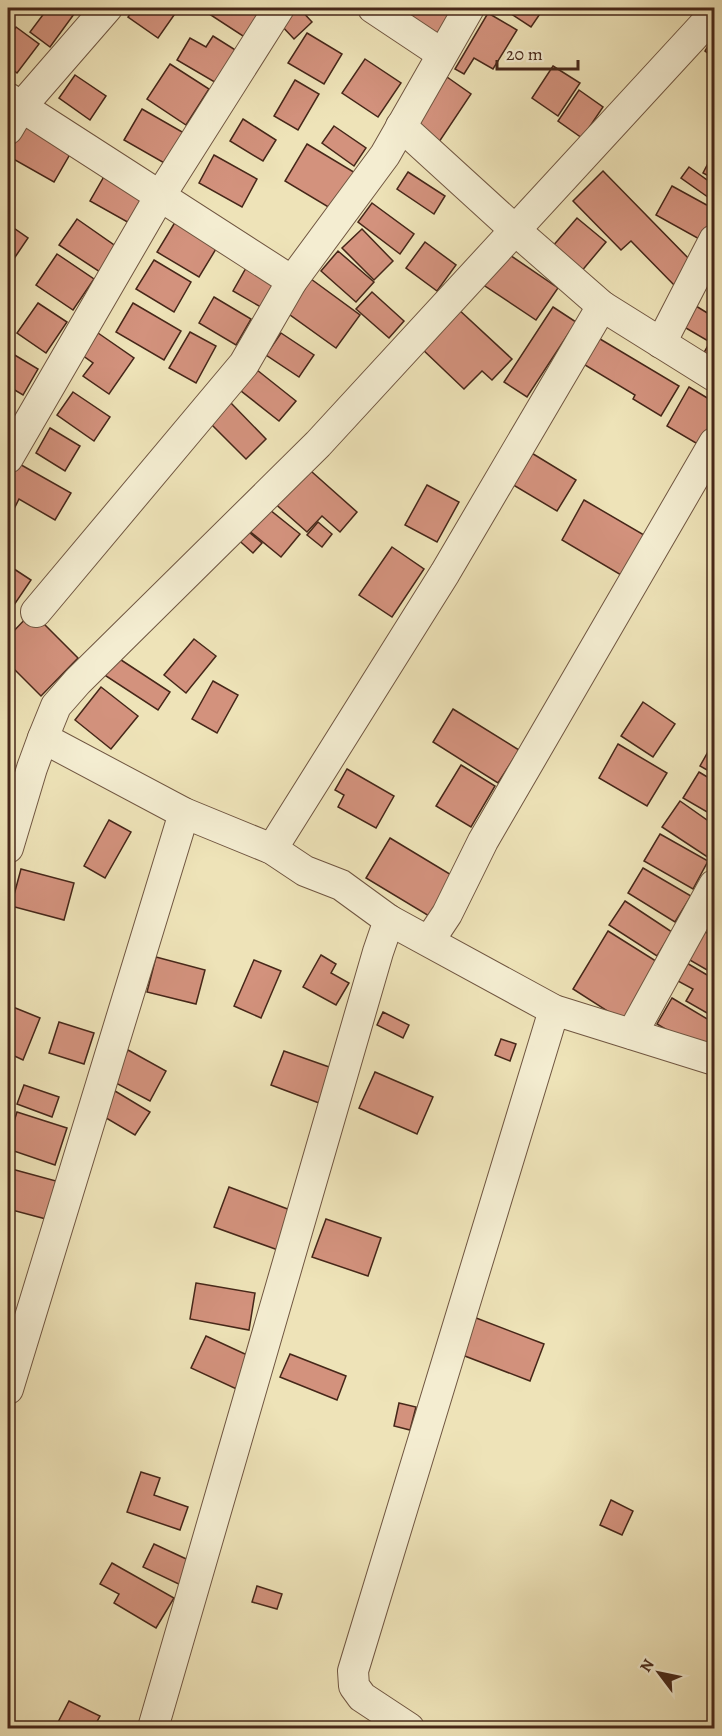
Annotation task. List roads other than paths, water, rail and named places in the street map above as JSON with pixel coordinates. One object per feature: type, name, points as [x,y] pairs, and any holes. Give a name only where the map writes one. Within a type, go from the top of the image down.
[{"type":"street","points":[[106,8],[12,111],[160,196],[292,281]]},
{"type":"street","points":[[8,458],[160,196],[279,8]]},
{"type":"street","points":[[373,8],[442,54]]},
{"type":"street","points":[[36,612],[244,364],[292,281],[385,155],[469,8]]},
{"type":"street","points":[[8,848],[32,768],[56,706],[78,681],[318,444],[714,14]]},
{"type":"street","points":[[401,126],[602,306],[714,376]]},
{"type":"street","points":[[661,343],[714,240]]},
{"type":"street","points":[[272,849],[445,573],[602,306]]},
{"type":"street","points":[[429,941],[447,914],[483,841],[714,443]]},
{"type":"street","points":[[43,738],[184,813],[272,849],[304,871],[341,885],[389,920],[554,1010],[714,1060]]},
{"type":"street","points":[[8,1389],[184,813]]},
{"type":"street","points":[[632,1034],[714,885]]},
{"type":"street","points":[[153,1728],[389,920]]},
{"type":"street","points":[[410,1728],[362,1697],[354,1686],[353,1671],[554,1010]]}]
